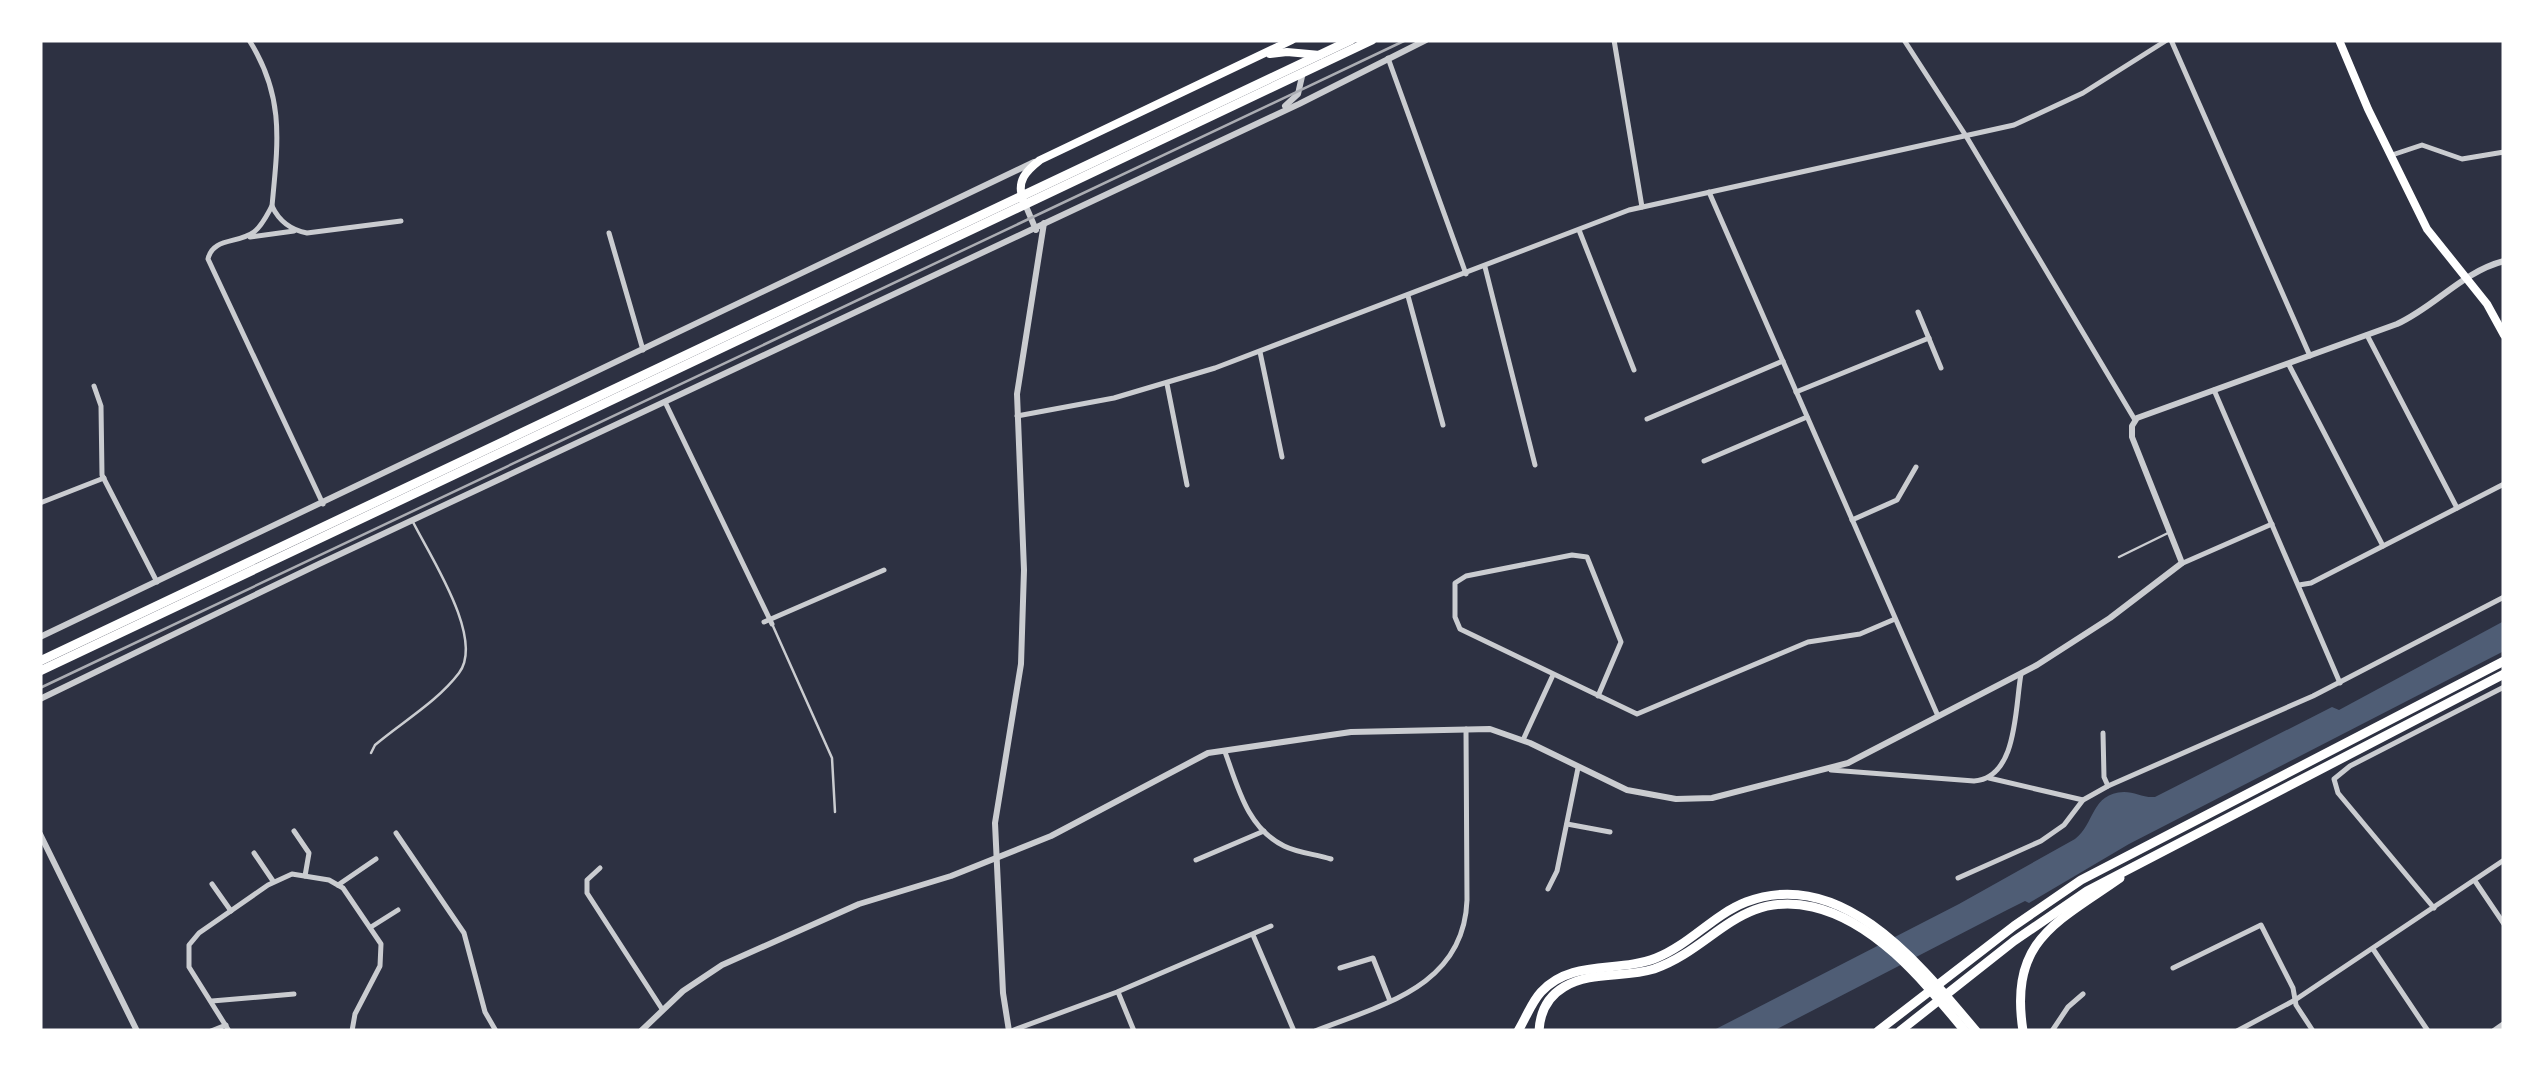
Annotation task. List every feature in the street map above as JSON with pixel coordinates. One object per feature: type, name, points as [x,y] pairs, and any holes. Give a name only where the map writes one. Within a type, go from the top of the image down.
[{"type":"main road","points":[[1023,200],[1020,185],[1024,174],[1040,160],[1291,40],[1302,68]]},
{"type":"main road","points":[[1302,68],[1351,40]]},
{"type":"main road","points":[[40,662],[1302,68],[1372,40]]},
{"type":"main road","points":[[2339,40],[2427,229],[2494,315],[2504,336]]},
{"type":"main road","points":[[1244,64],[1274,53],[1320,55]]},
{"type":"main road","points":[[40,671],[1023,200]]},
{"type":"main road","points":[[1878,1031],[2014,926],[2081,880],[2504,661]]},
{"type":"main road","points":[[1900,1031],[2045,918],[2141,861],[2504,674]]},
{"type":"main road","points":[[2023,1031],[2022,982],[2038,943],[2062,916],[2141,861]]},
{"type":"main road","points":[[1518,1031],[1542,991],[1564,975],[1652,960],[1732,908],[1780,895],[1818,899],[1861,924],[1920,967],[1964,1026],[1976,1031]]},
{"type":"main road","points":[[1539,1031],[1548,1001],[1568,984],[1660,966],[1749,911],[1770,905],[1800,905],[1861,924]]},
{"type":"street","points":[[242,238],[255,232],[272,206],[278,116],[267,74],[249,40]]},
{"type":"street","points":[[40,699],[1300,104],[1426,40]]},
{"type":"street","points":[[1614,40],[1642,207]]},
{"type":"street","points":[[1904,40],[1966,136],[2135,420],[2132,437],[2182,563]]},
{"type":"street","points":[[1017,416],[1167,384],[1642,207],[2014,125],[2064,102],[2169,40],[2310,356]]},
{"type":"street","points":[[1388,58],[1466,274]]},
{"type":"street","points":[[1253,124],[1294,99],[1303,84],[1302,68]]},
{"type":"street","points":[[2392,154],[2422,145],[2462,159],[2504,152]]},
{"type":"street","points":[[40,637],[1040,160]]},
{"type":"street","points":[[1708,191],[1938,716]]},
{"type":"street","points":[[1023,200],[1044,223]]},
{"type":"street","points":[[1023,200],[1036,228],[1038,251]]},
{"type":"street","points":[[272,206],[297,231]]},
{"type":"street","points":[[323,504],[208,260],[214,246],[242,238],[402,221]]},
{"type":"street","points":[[1044,223],[1017,416],[1024,538],[1020,664],[997,798],[1003,993],[1010,1031],[1118,992],[1272,926]]},
{"type":"street","points":[[1578,230],[1634,370]]},
{"type":"street","points":[[609,233],[644,351]]},
{"type":"street","points":[[2135,420],[2290,365],[2417,314],[2479,268],[2504,261]]},
{"type":"street","points":[[1486,267],[1535,465]]},
{"type":"street","points":[[1408,296],[1444,425]]},
{"type":"street","points":[[1918,312],[1941,368]]},
{"type":"street","points":[[2367,335],[2457,508]]},
{"type":"street","points":[[1796,392],[1929,338]]},
{"type":"street","points":[[1260,352],[1282,457]]},
{"type":"street","points":[[1647,419],[1783,362]]},
{"type":"street","points":[[2290,365],[2384,546]]},
{"type":"street","points":[[1167,384],[1187,485]]},
{"type":"street","points":[[94,386],[101,406],[104,478],[157,582]]},
{"type":"street","points":[[2214,390],[2340,682]]},
{"type":"street","points":[[665,402],[769,622],[884,570]]},
{"type":"street","points":[[1704,461],[1807,417]]},
{"type":"street","points":[[1852,520],[1897,500],[1916,467]]},
{"type":"street","points":[[40,503],[104,478]]},
{"type":"street","points":[[2299,586],[2311,584],[2504,484]]},
{"type":"street","points":[[641,1031],[707,973],[859,904],[951,876],[1063,830],[1186,763],[1224,749],[1316,736],[1494,730],[1635,793],[1684,800],[1712,798],[1831,770],[2021,674],[2110,618],[2182,563],[2272,524]]},
{"type":"street","points":[[1598,696],[1621,642],[1587,558],[1576,554],[1458,580],[1453,590],[1460,629],[1598,696],[1641,713],[1808,642],[1860,634],[1896,619]]},
{"type":"street","points":[[1958,878],[2052,834],[2072,816],[2082,800],[2108,786],[2313,696],[2504,597]]},
{"type":"street","points":[[1523,740],[1553,674]]},
{"type":"street","points":[[1989,778],[2000,768],[2006,754],[2021,674]]},
{"type":"street","points":[[2434,908],[2334,786],[2336,776],[2504,688]]},
{"type":"street","points":[[1315,1031],[1431,978],[1451,955],[1464,927],[1467,900],[1466,729]]},
{"type":"street","points":[[2103,733],[2104,777],[2108,786]]},
{"type":"street","points":[[1224,749],[1246,807],[1264,832],[1291,849],[1331,860]]},
{"type":"street","points":[[1548,889],[1558,871],[1578,768]]},
{"type":"street","points":[[1831,770],[1974,781],[1989,778],[2082,800]]},
{"type":"street","points":[[1567,824],[1610,832]]},
{"type":"street","points":[[294,830],[309,853],[305,876]]},
{"type":"street","points":[[1196,860],[1264,832]]},
{"type":"street","points":[[396,833],[464,933],[485,1012],[496,1031]]},
{"type":"street","points":[[40,834],[137,1031]]},
{"type":"street","points":[[254,854],[273,881]]},
{"type":"street","points":[[338,885],[376,858]]},
{"type":"street","points":[[2237,1031],[2295,1000],[2504,860]]},
{"type":"street","points":[[600,868],[588,880],[587,893],[662,1009]]},
{"type":"street","points":[[211,1031],[227,1028],[189,967],[190,946],[199,933],[273,881],[288,875],[338,885],[381,944],[382,960],[354,1014],[352,1031]]},
{"type":"street","points":[[2475,880],[2504,924]]},
{"type":"street","points":[[212,884],[231,911]]},
{"type":"street","points":[[371,928],[398,910]]},
{"type":"street","points":[[2173,968],[2261,924],[2312,1031]]},
{"type":"street","points":[[1253,935],[1294,1031]]},
{"type":"street","points":[[2372,948],[2428,1031]]},
{"type":"street","points":[[1340,968],[1373,958],[1390,1000]]},
{"type":"street","points":[[1118,992],[1134,1031]]},
{"type":"street","points":[[212,1001],[294,994]]},
{"type":"street","points":[[2052,1031],[2068,1007],[2083,994]]},
{"type":"street","points":[[2494,1031],[2504,1024]]},
{"type":"lane","points":[[372,753],[375,745],[461,671],[468,642],[413,520]]},
{"type":"lane","points":[[2119,556],[2170,532]]},
{"type":"lane","points":[[769,622],[832,758],[835,812]]},
{"type":"water","points":[[2504,621],[2504,651],[2129,844],[2029,903],[2025,901],[1773,1031],[1712,1031],[1959,904],[2075,839],[2105,798],[2124,792],[2155,797],[2332,707],[2339,710]]},
{"type":"tram line","points":[[40,688],[1406,40]]}]
